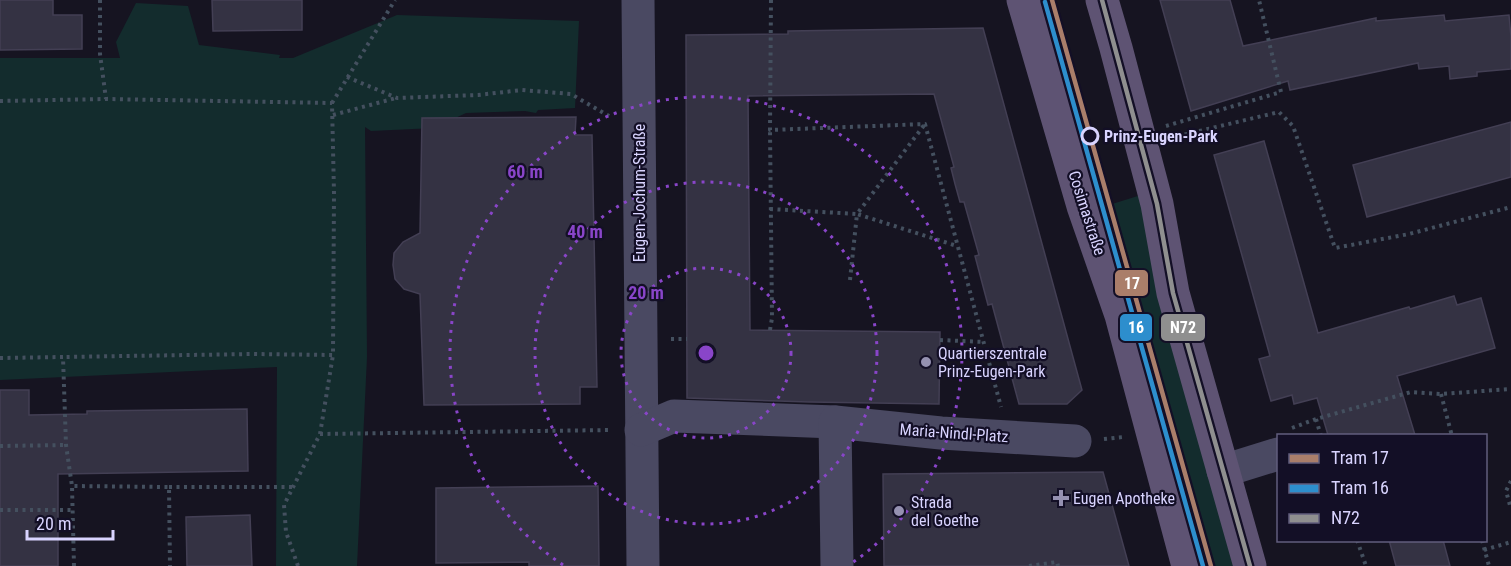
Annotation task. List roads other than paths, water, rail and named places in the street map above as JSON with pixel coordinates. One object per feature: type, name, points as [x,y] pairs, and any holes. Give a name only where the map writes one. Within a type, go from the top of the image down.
[{"type":"main road","name":"Cosimastraße","points":[[1023,0],[1083,206],[1121,315],[1188,566]]},
{"type":"main road","points":[[1102,0],[1157,204],[1173,293],[1250,566]]},
{"type":"street","name":"Eugen-Jochum-Straße","points":[[638,0],[643,566]]},
{"type":"street","name":"Maria-Nindl-Platz","points":[[641,430],[674,416],[834,422],[941,433],[1075,441]]},
{"type":"street","points":[[834,422],[837,566]]},
{"type":"street","points":[[1223,471],[1277,445]]},
{"type":"tram line","name":"17","points":[[1052,0],[1211,566]]},
{"type":"tram line","name":"16","points":[[1045,2],[1203,566]]},
{"type":"place","name":"Prinz-Eugen-Park","points":[[1090,136]]},
{"type":"place","name":"Quartierszentrale Prinz-Eugen-Park","points":[[926,362]]},
{"type":"place","name":"Eugen Apotheke","points":[[1061,498]]},
{"type":"place","name":"Strada del Goethe","points":[[899,511]]}]
